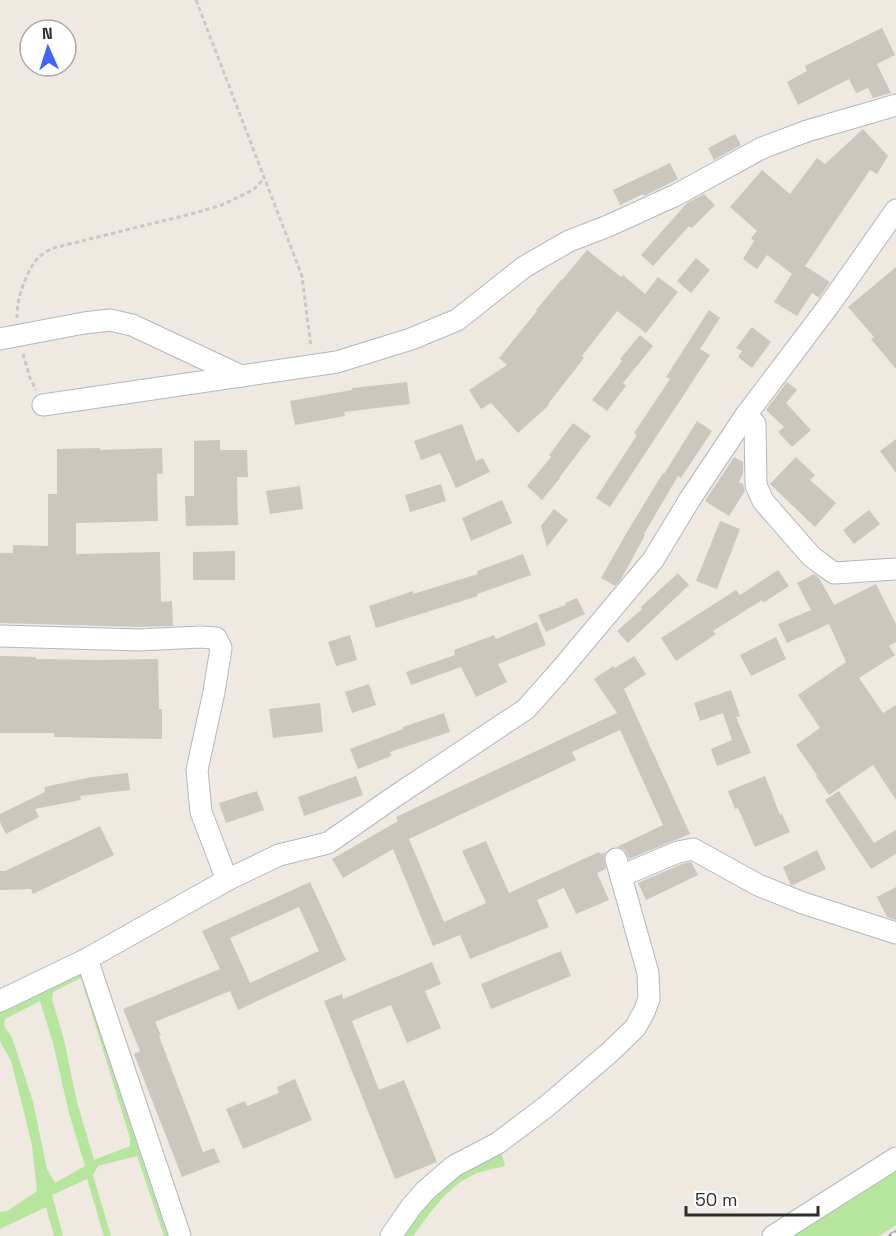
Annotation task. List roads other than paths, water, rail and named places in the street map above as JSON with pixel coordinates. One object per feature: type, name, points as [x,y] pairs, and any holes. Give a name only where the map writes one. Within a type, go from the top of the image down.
[{"type":"street","points":[[43,405],[337,362],[411,339],[457,320],[524,267],[569,241],[676,195],[762,148],[896,105]]},
{"type":"street","points":[[0,1001],[87,959],[227,880],[279,855],[328,843],[526,709],[653,560],[746,414],[830,304],[896,210]]},
{"type":"street","points":[[9,337],[110,320],[132,325],[241,376]]},
{"type":"street","points":[[746,414],[755,424],[756,485],[759,493],[763,501],[811,556],[834,573],[896,569]]},
{"type":"street","points":[[0,636],[139,640],[216,638],[221,648],[197,770],[201,812],[227,880]]},
{"type":"street","points":[[390,1236],[425,1191],[454,1166],[498,1143],[547,1106],[635,1028],[649,999],[648,973],[618,868],[693,849],[758,885],[803,903],[896,933]]},
{"type":"street","points":[[87,959],[180,1236]]},
{"type":"street","points":[[773,1236],[896,1158]]},
{"type":"railway","points":[[892,1236],[896,1234]]}]
